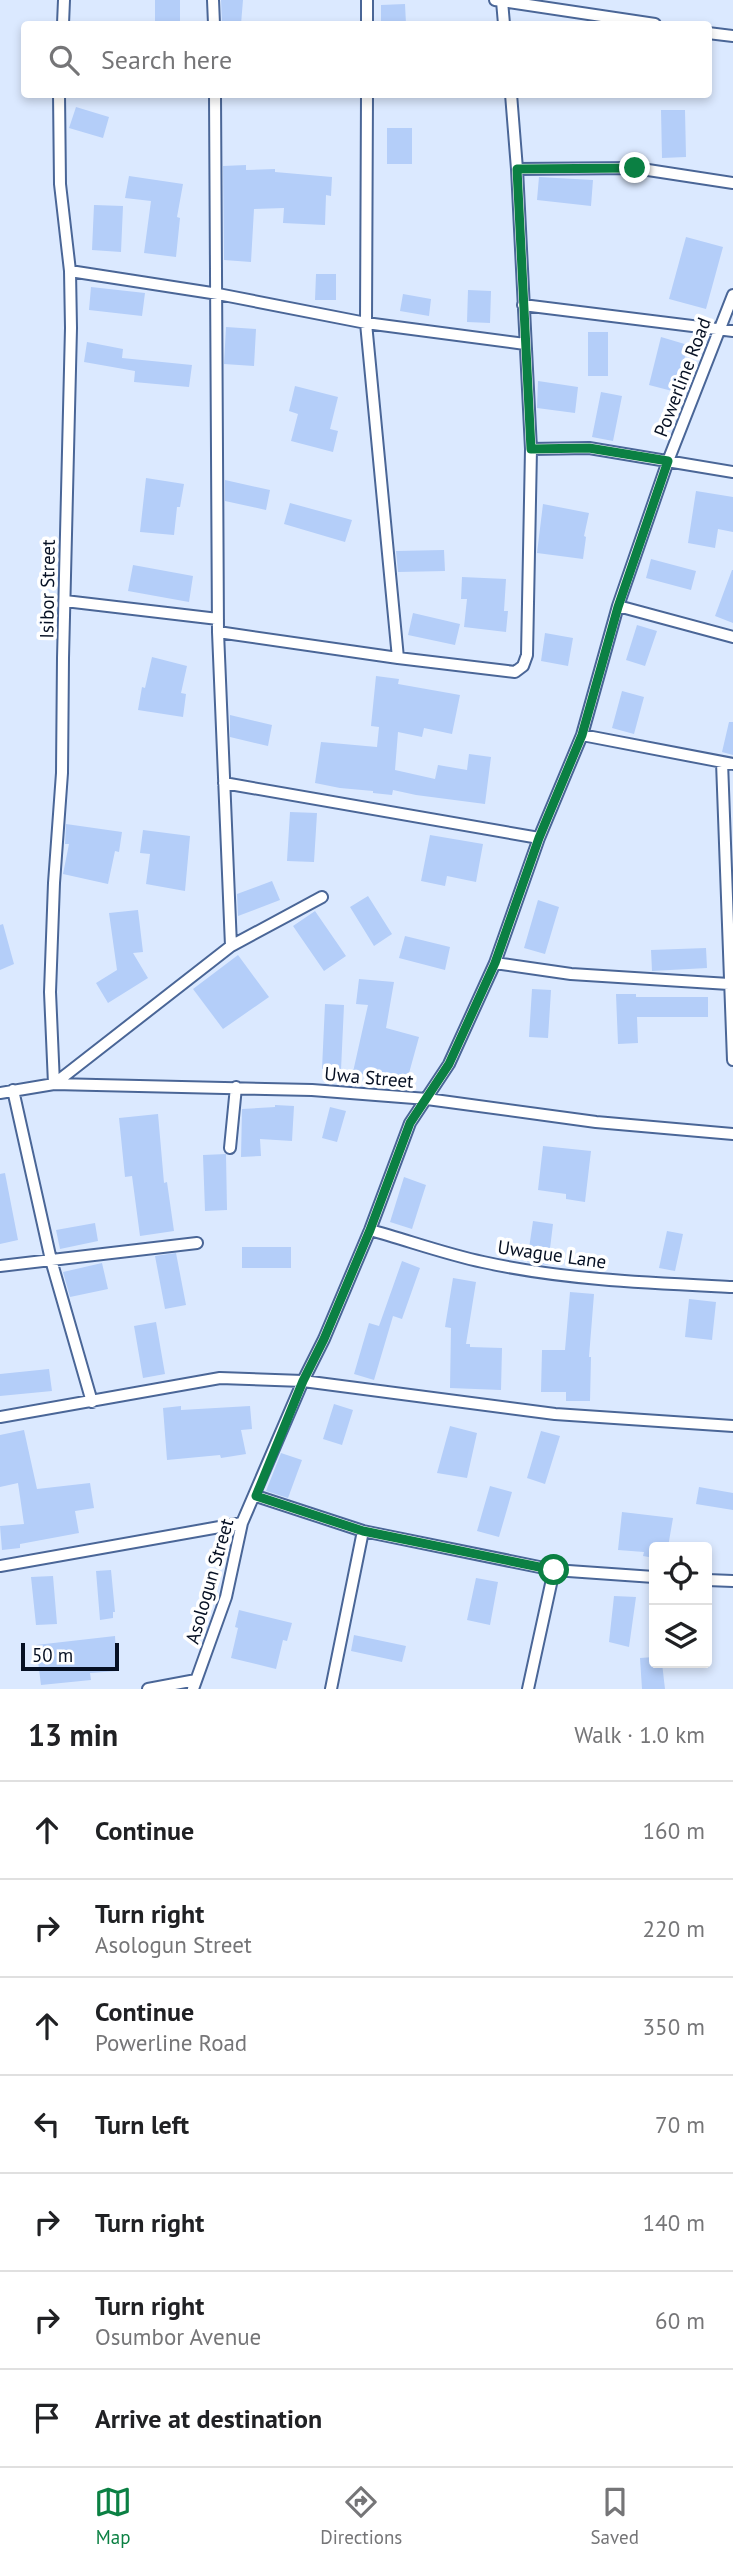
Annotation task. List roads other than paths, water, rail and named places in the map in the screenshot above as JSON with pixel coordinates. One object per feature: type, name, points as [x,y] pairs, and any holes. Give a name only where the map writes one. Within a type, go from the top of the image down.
[{"type":"street","points":[[63,21],[64,0]]},
{"type":"street","points":[[213,0],[214,21]]},
{"type":"street","points":[[367,0],[367,21]]},
{"type":"street","points":[[504,21],[499,1],[635,21]]},
{"type":"street","points":[[712,33],[733,36]]},
{"type":"street","name":"Isibor Street","points":[[54,1084],[50,992],[62,774],[71,328],[70,271],[60,184],[59,98]]},
{"type":"street","points":[[215,98],[218,632],[231,946]]},
{"type":"street","points":[[367,98],[366,323],[398,658]]},
{"type":"street","points":[[218,632],[515,672],[523,666],[527,655],[531,449],[511,98]]},
{"type":"street","points":[[517,169],[635,168],[733,183]]},
{"type":"street","points":[[70,271],[218,294],[366,323],[524,344]]},
{"type":"street","name":"Powerline Road","points":[[427,1099],[449,1064],[495,963],[539,838],[582,735],[618,607],[668,461],[733,295]]},
{"type":"street","points":[[523,306],[733,331]]},
{"type":"street","points":[[531,449],[589,448],[733,472]]},
{"type":"street","points":[[65,601],[218,619]]},
{"type":"street","points":[[618,607],[733,637]]},
{"type":"street","points":[[582,735],[728,763],[729,984],[733,1060]]},
{"type":"street","points":[[224,783],[539,838]]},
{"type":"street","points":[[54,1084],[231,946],[322,897]]},
{"type":"street","points":[[495,963],[571,974],[729,984]]},
{"type":"street","name":"Uwa Street","points":[[0,1093],[54,1084],[312,1090],[427,1099],[596,1122],[733,1134]]},
{"type":"street","points":[[230,1148],[236,1087]]},
{"type":"street","points":[[13,1090],[51,1260],[92,1402]]},
{"type":"street","name":"Asologun Street","points":[[195,1685],[226,1597],[242,1523],[370,1230],[410,1123],[427,1099]]},
{"type":"street","name":"Uwague Lane","points":[[370,1230],[482,1262],[560,1275],[733,1287]]},
{"type":"street","points":[[0,1266],[197,1243]]},
{"type":"street","points":[[0,1417],[220,1378],[303,1381],[555,1414],[733,1426]]},
{"type":"street","points":[[256,1496],[363,1531],[554,1570],[649,1577]]},
{"type":"street","points":[[0,1566],[242,1523]]},
{"type":"street","points":[[331,1689],[363,1531]]},
{"type":"street","points":[[528,1689],[554,1570]]},
{"type":"street","points":[[712,1580],[733,1581]]},
{"type":"street","points":[[148,1689],[195,1685]]}]
